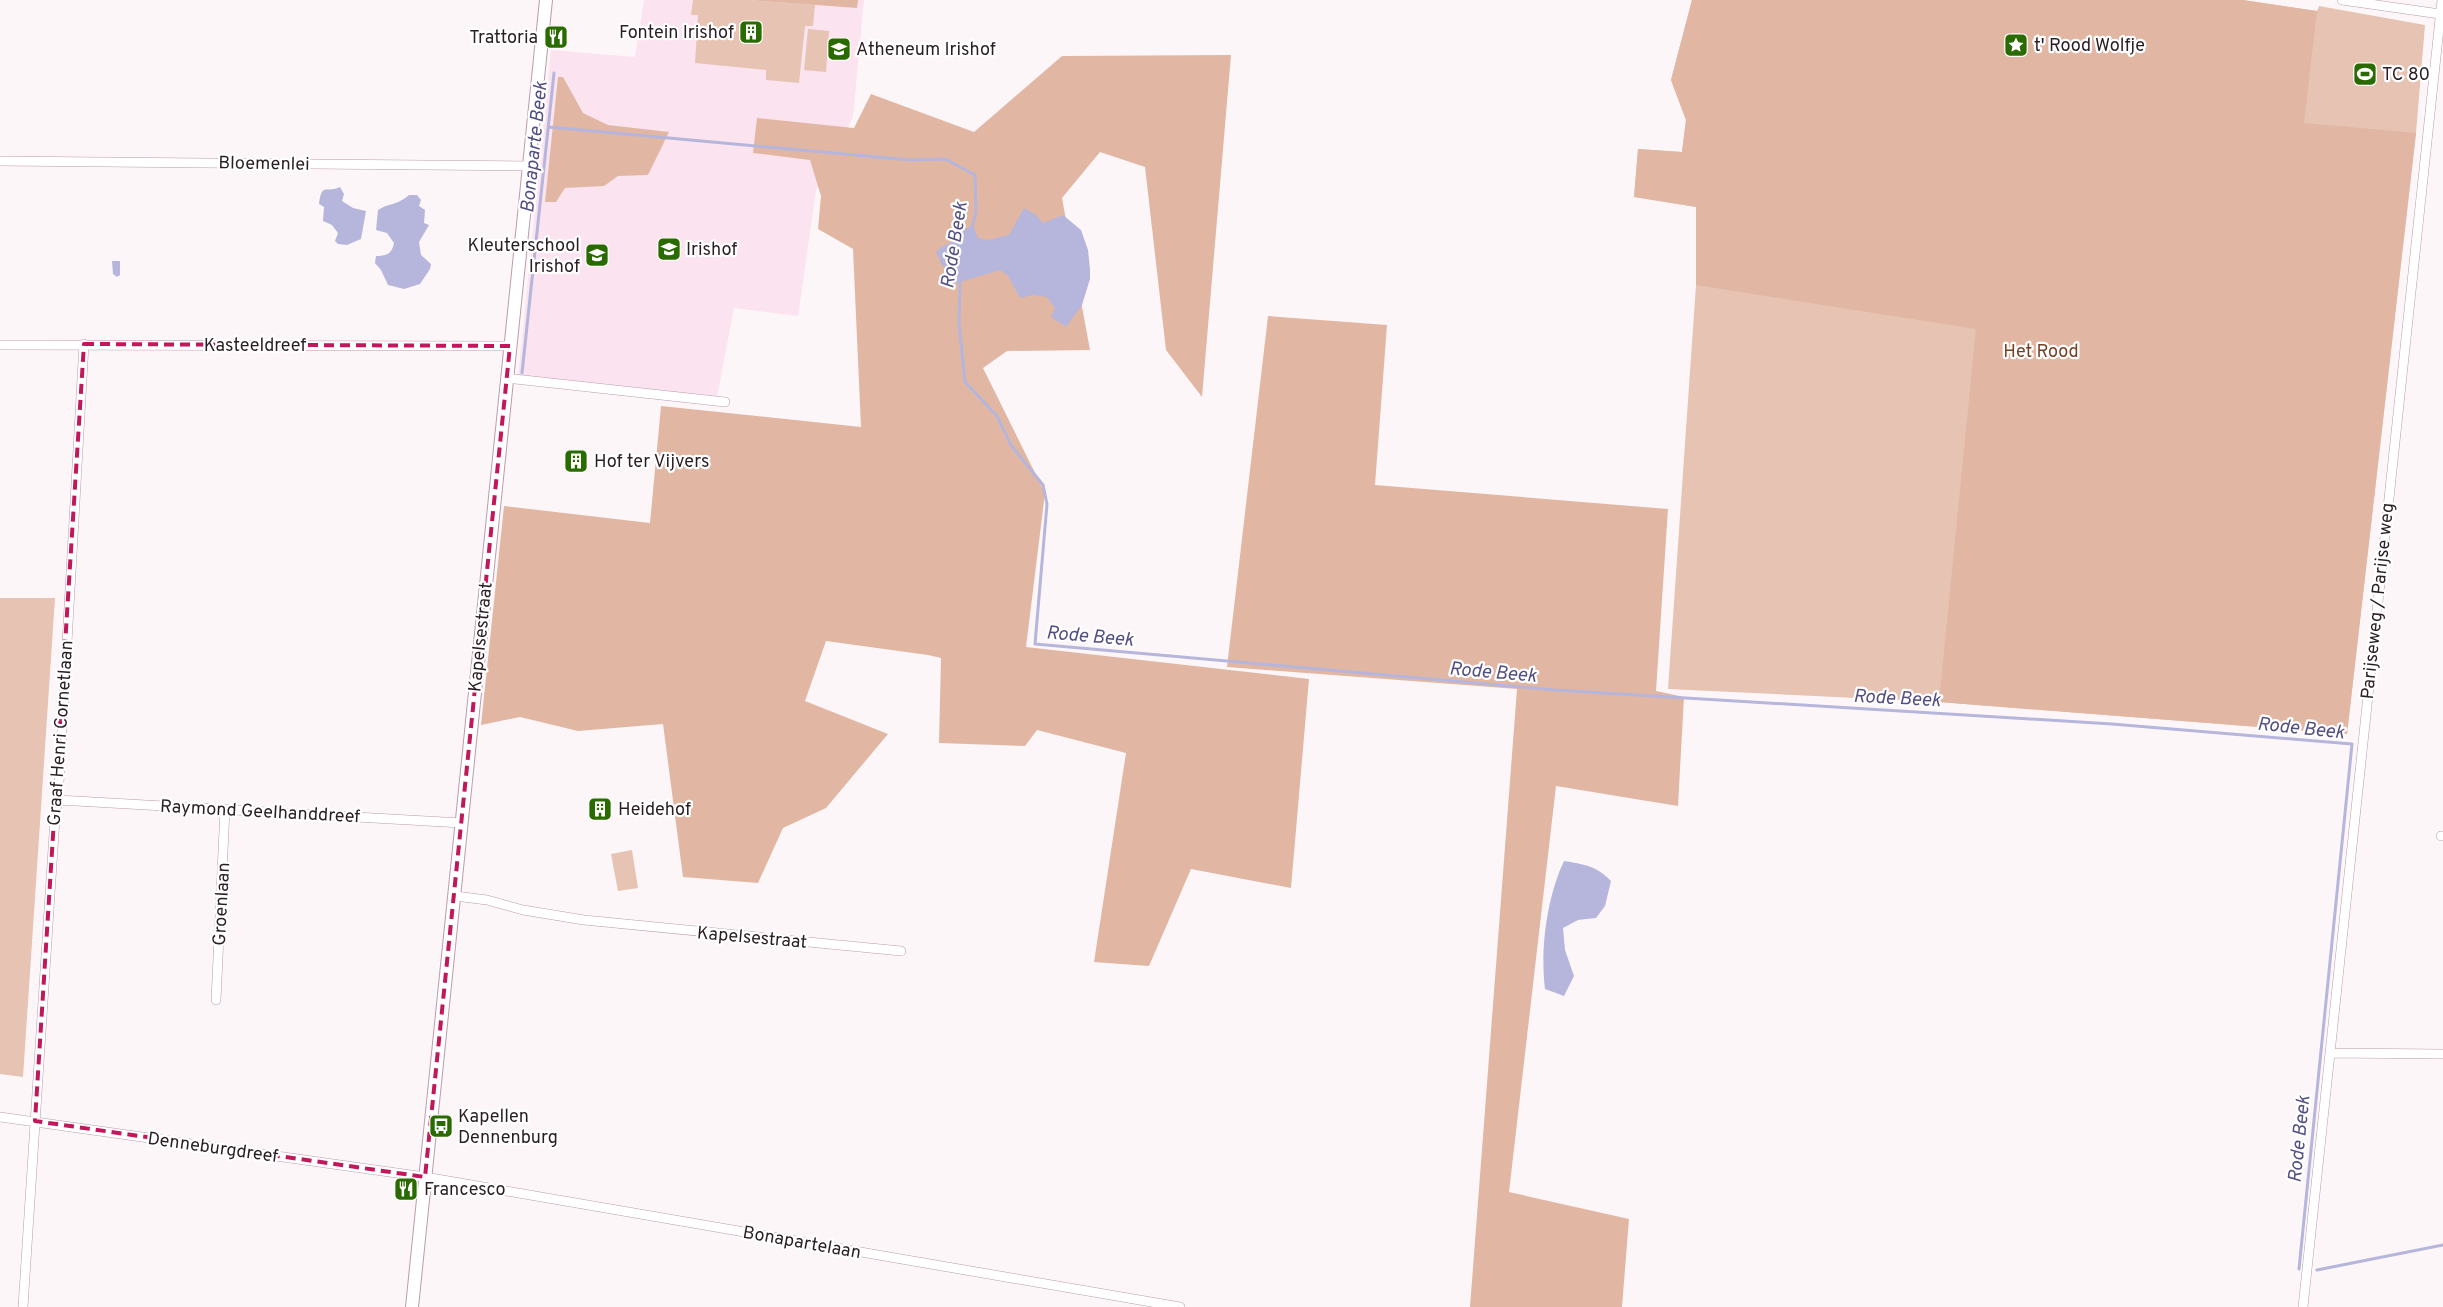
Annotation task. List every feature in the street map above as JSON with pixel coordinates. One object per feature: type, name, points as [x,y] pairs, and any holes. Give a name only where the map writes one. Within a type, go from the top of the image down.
[{"type":"main road","name":"Kapelsestraat","points":[[412,1307],[546,0]]},
{"type":"street","points":[[2342,0],[2440,14]]},
{"type":"street","name":"Parijseweg / Parijse weg","points":[[2303,1307],[2442,0]]},
{"type":"street","name":"Bloemenlei","points":[[0,161],[528,166]]},
{"type":"street","name":"Kasteeldreef","points":[[0,344],[510,346]]},
{"type":"street","name":"Graaf Henri Cornetlaan","points":[[23,1307],[55,818],[58,800],[84,344]]},
{"type":"street","points":[[506,378],[725,402]]},
{"type":"street","name":"Raymond Geelhanddreef","points":[[58,800],[462,823]]},
{"type":"street","name":"Groenlaan","points":[[216,1000],[225,809]]},
{"type":"street","name":"Kapelsestraat","points":[[455,896],[487,900],[523,910],[584,920],[901,951]]},
{"type":"street","points":[[2330,1053],[2443,1054]]},
{"type":"street","name":"Denneburgdreef","points":[[0,1117],[425,1177]]},
{"type":"street","name":"Bonapartelaan","points":[[425,1177],[1180,1307]]},
{"type":"highlighted area","points":[[84,344],[510,346],[425,1177],[35,1121]]},
{"type":"shaded area","name":"Irishof","points":[[644,0],[864,0],[853,117],[816,190],[798,316],[734,308],[717,397],[518,378],[551,50],[635,57]]},
{"type":"green space","points":[[693,0],[748,0],[815,5],[813,26],[805,26],[799,83],[766,80],[766,70],[695,63],[698,15],[691,15]]},
{"type":"green space","points":[[748,0],[858,0],[857,8]]},
{"type":"green space","name":"Het Rood","points":[[1692,0],[2243,0],[2317,11],[2319,6],[2425,25],[2416,133],[2347,734],[1939,702],[1668,689],[1696,285],[1697,207],[1634,197],[1638,149],[1682,152],[1686,120],[1671,80]]},
{"type":"green space","name":"Het Rood","points":[[1692,0],[2243,0],[2317,11],[2304,123],[2416,133],[2347,734],[1939,702],[1976,329],[1696,285],[1696,207],[1634,197],[1638,149],[1682,152],[1686,120],[1671,80]]},
{"type":"green space","points":[[808,29],[829,31],[826,72],[804,70]]},
{"type":"green space","points":[[1231,55],[1202,397],[1166,350],[1145,167],[1100,152],[1062,198],[1090,350],[1007,351],[983,368],[1045,493],[1026,647],[1309,679],[1291,888],[1191,869],[1149,966],[1094,962],[1126,753],[1037,730],[1025,746],[939,743],[941,658],[928,655],[826,641],[805,701],[888,734],[826,808],[783,828],[758,883],[683,877],[663,724],[578,731],[520,717],[481,725],[504,506],[650,523],[661,406],[861,427],[853,249],[818,229],[821,196],[810,160],[753,153],[757,118],[854,128],[871,94],[974,132],[1062,56]]},
{"type":"green space","points":[[558,77],[563,77],[583,113],[608,125],[669,132],[648,175],[618,176],[604,186],[565,188],[556,202],[545,202]]},
{"type":"green space","points":[[1268,316],[1387,325],[1375,485],[1668,509],[1656,691],[1684,697],[1678,806],[1556,786],[1509,1192],[1629,1219],[1622,1307],[1470,1307],[1517,689],[1227,667]]},
{"type":"green space","points":[[0,598],[55,598],[23,1077],[0,1074]]},
{"type":"green space","points":[[632,850],[638,888],[618,891],[611,854]]},
{"type":"water","points":[[340,187],[344,194],[342,201],[353,208],[366,211],[361,239],[347,245],[338,244],[335,241],[338,233],[332,225],[323,221],[324,207],[319,204],[323,190]]},
{"type":"water","points":[[409,195],[417,195],[421,200],[419,206],[425,210],[424,223],[429,225],[419,242],[421,255],[431,264],[430,269],[420,284],[404,289],[388,285],[381,270],[375,263],[376,256],[388,254],[392,250],[394,243],[387,233],[376,230],[378,210]]},
{"type":"water","points":[[1024,208],[1036,215],[1043,223],[1063,215],[1081,230],[1088,250],[1090,279],[1082,305],[1066,327],[1051,317],[1055,308],[1047,297],[1033,295],[1020,298],[1008,276],[1000,270],[950,285],[951,274],[942,265],[936,252],[973,225],[978,238],[988,240],[1009,235]]},
{"type":"water","points":[[112,261],[120,261],[120,275],[117,277],[113,274]]},
{"type":"water","points":[[1564,861],[1595,869],[1611,881],[1605,906],[1596,918],[1578,920],[1563,928],[1565,950],[1574,976],[1564,996],[1545,989],[1543,957],[1549,907]]},
{"type":"waterway","name":"Bonaparte Beek","points":[[522,373],[554,73]]},
{"type":"waterway","name":"Rode Beek","points":[[549,127],[910,160],[945,159],[975,175],[976,212],[972,228]]},
{"type":"waterway","name":"Rode Beek","points":[[960,280],[959,323],[965,382],[997,416],[1011,445],[1043,485],[1047,504],[1035,644],[1555,690],[2112,724],[2352,744],[2299,1269]]},
{"type":"waterway","name":"Rode Beek","points":[[2317,1270],[2443,1245]]},
{"type":"place","name":"Fontein Irishof","points":[[751,32]]},
{"type":"place","name":"Trattoria","points":[[556,37]]},
{"type":"place","name":"t' Rood Wolfje","points":[[2016,45]]},
{"type":"place","name":"Atheneum Irishof","points":[[839,49]]},
{"type":"place","name":"TC 80","points":[[2365,74]]},
{"type":"place","name":"Irishof","points":[[669,249]]},
{"type":"place","name":"Kleuterschool Irishof","points":[[597,255]]},
{"type":"place","name":"Hof ter Vijvers","points":[[576,461]]},
{"type":"place","name":"Heidehof","points":[[600,809]]},
{"type":"place","name":"Kapellen Dennenburg","points":[[441,1126]]},
{"type":"place","name":"Francesco","points":[[406,1189]]}]
